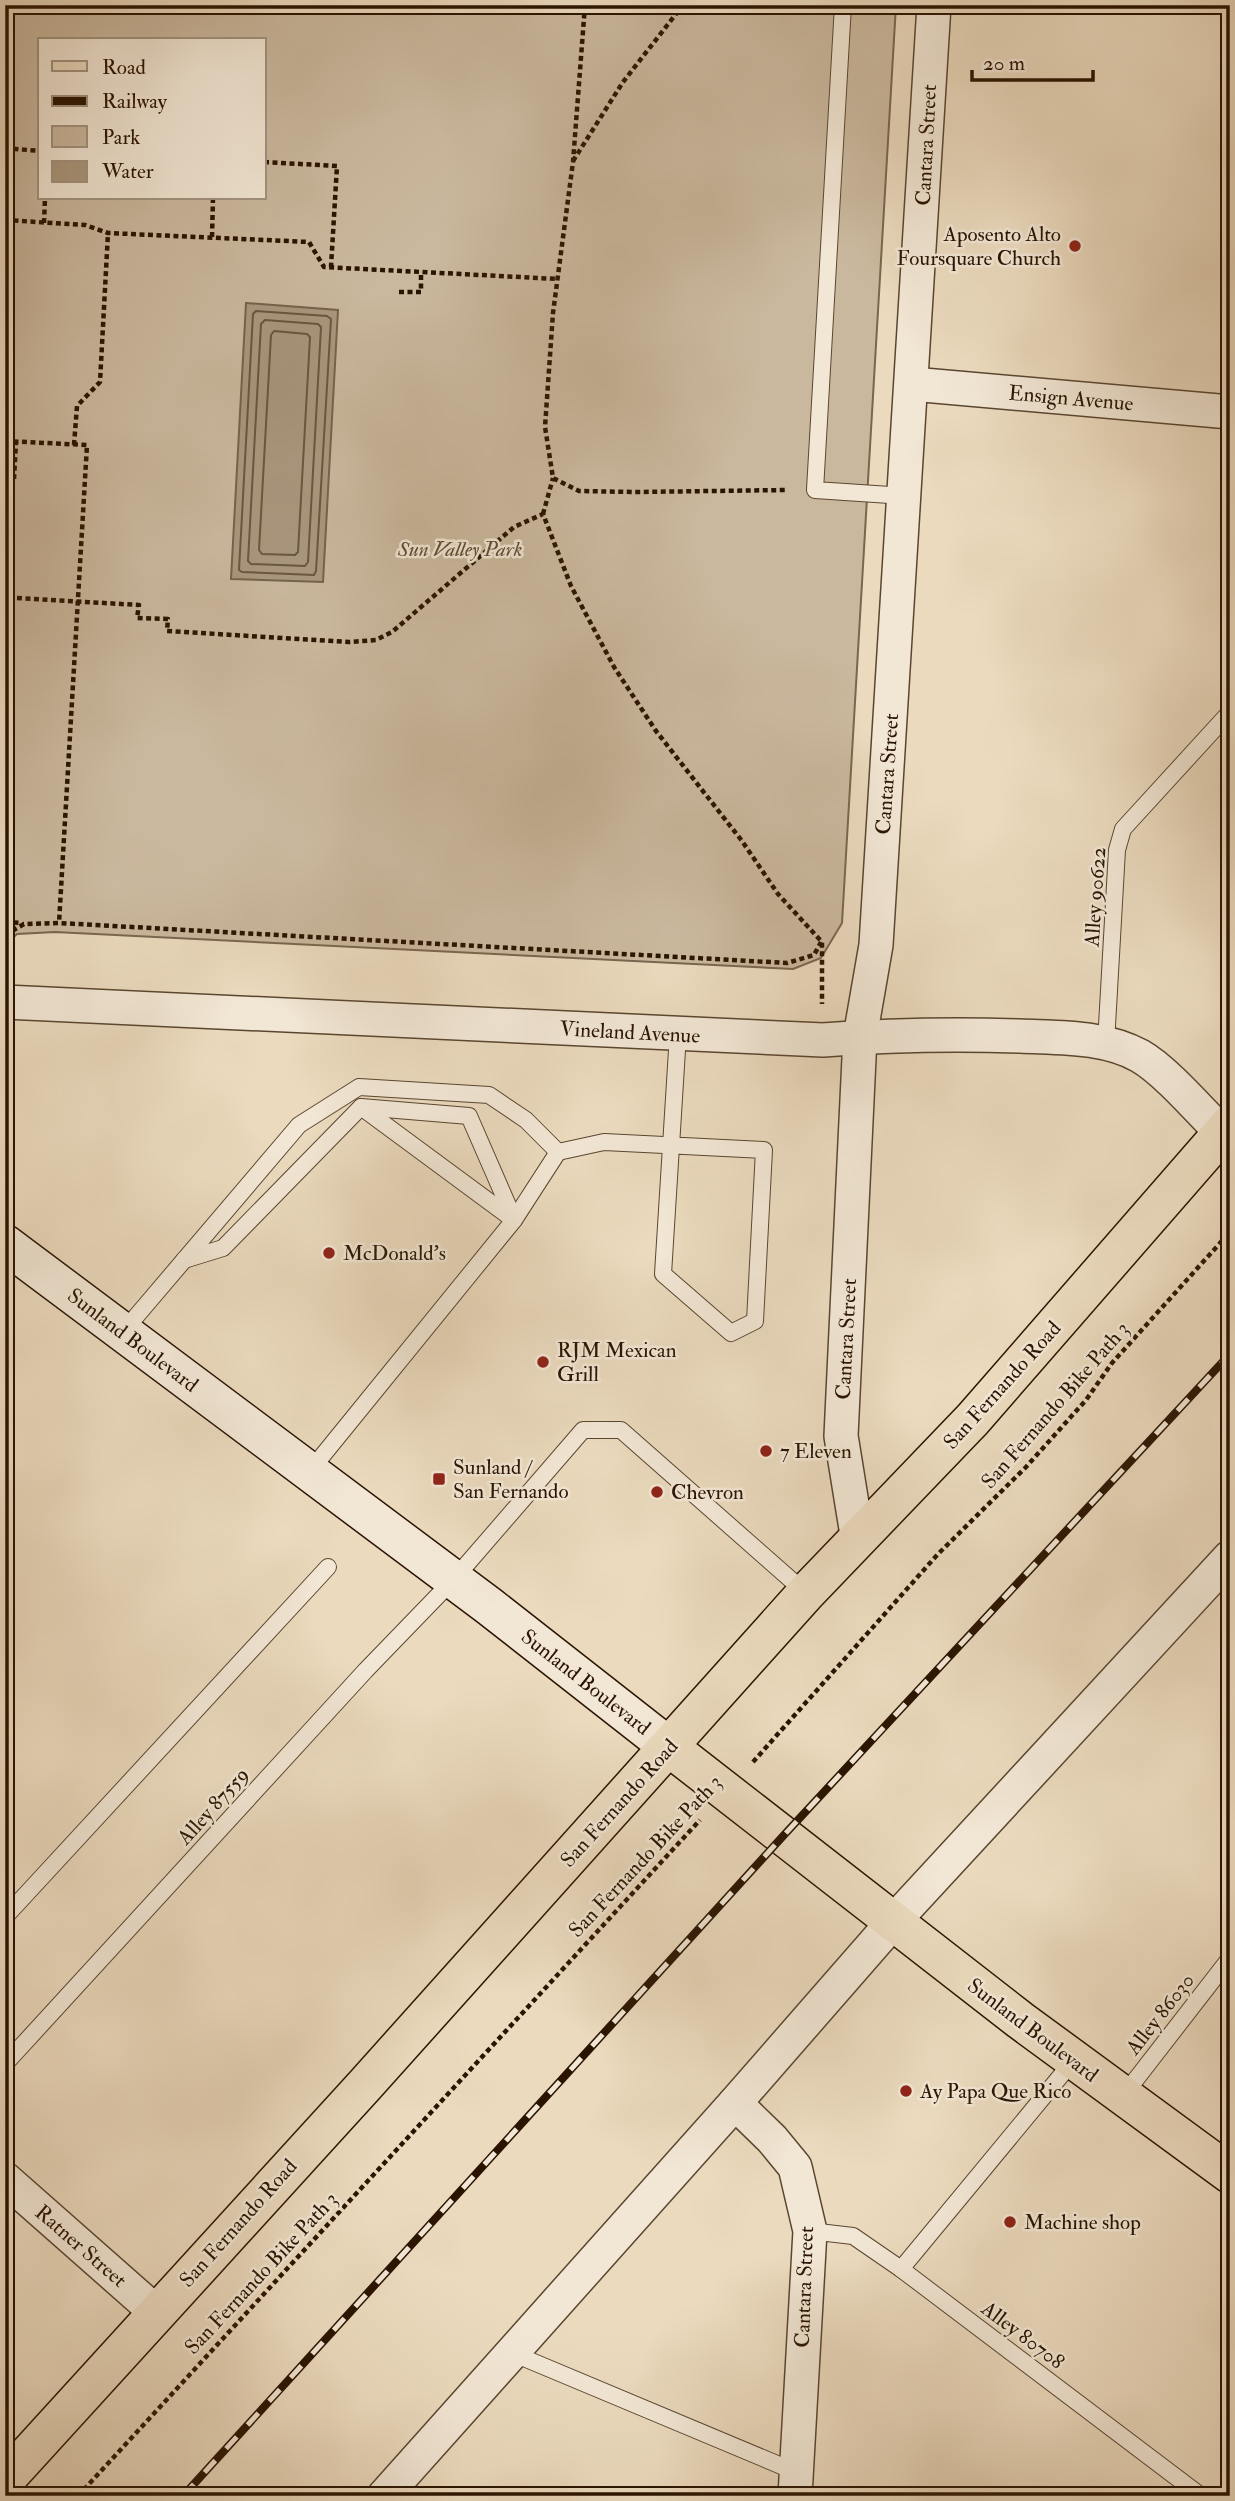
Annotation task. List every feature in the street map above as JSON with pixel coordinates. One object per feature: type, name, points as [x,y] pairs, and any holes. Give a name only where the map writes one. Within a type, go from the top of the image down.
[{"type":"main road","name":"San Fernando Road","points":[[5,2480],[806,1593],[973,1419],[1226,1128]]},
{"type":"main road","name":"Sunland Boulevard","points":[[5,1244],[454,1579],[1073,2061],[1230,2174]]},
{"type":"street","name":"Cantara Street","points":[[858,1541],[841,1436],[860,1037],[876,946],[934,5]]},
{"type":"street","name":"Ensign Avenue","points":[[912,384],[1230,412]]},
{"type":"street","name":"Vineland Avenue","points":[[5,1002],[823,1040],[939,1033],[1074,1038],[1106,1043],[1141,1056],[1226,1128]]},
{"type":"street","points":[[384,2496],[893,1922],[1230,1558]]},
{"type":"street","name":"Cantara Street","points":[[735,2103],[772,2139],[795,2167],[810,2231],[795,2484]]},
{"type":"street","name":"Ratner Street","points":[[5,2179],[157,2312]]},
{"type":"lane","points":[[844,5],[815,489],[905,496]]},
{"type":"lane","name":"Alley 90622","points":[[1106,1043],[1117,850],[1123,829],[1230,712]]},
{"type":"lane","points":[[310,1471],[514,1220],[558,1152],[604,1142],[671,1145],[764,1150],[755,1321],[731,1333],[663,1274],[671,1145],[678,1034]]},
{"type":"lane","points":[[122,1332],[299,1125],[359,1087],[489,1095],[526,1120],[558,1152]]},
{"type":"lane","points":[[361,1107],[469,1116],[514,1220]]},
{"type":"lane","points":[[361,1107],[514,1220]]},
{"type":"lane","points":[[182,1261],[223,1248],[361,1107]]},
{"type":"lane","name":"Alley 87559","points":[[5,2064],[357,1679],[454,1579],[583,1430],[621,1430],[806,1593]]},
{"type":"lane","points":[[5,1917],[328,1567]]},
{"type":"lane","name":"Alley 86030","points":[[1123,2096],[1230,1958]]},
{"type":"lane","points":[[901,2269],[1073,2061]]},
{"type":"lane","name":"Alley 80708","points":[[810,2231],[853,2236],[901,2269],[1201,2496]]},
{"type":"lane","points":[[512,2353],[795,2484]]},
{"type":"path","points":[[584,5],[573,162],[558,279],[545,427],[553,478],[543,514],[571,586],[614,667],[642,710],[742,841],[778,894],[822,942],[823,1040]]},
{"type":"path","points":[[573,162],[623,82],[683,5]]},
{"type":"path","points":[[5,148],[38,151]]},
{"type":"path","points":[[266,162],[337,166],[331,268]]},
{"type":"path","points":[[44,223],[45,200]]},
{"type":"path","points":[[212,237],[213,200]]},
{"type":"path","points":[[5,220],[85,225],[107,233],[309,242],[324,267],[331,268],[558,279]]},
{"type":"path","points":[[74,445],[77,406],[100,382],[107,233]]},
{"type":"path","points":[[399,292],[421,292],[421,272]]},
{"type":"path","points":[[5,441],[87,445],[59,923]]},
{"type":"path","points":[[14,479],[16,442]]},
{"type":"path","points":[[553,478],[579,491],[815,489]]},
{"type":"path","points":[[18,598],[139,605],[138,618],[168,619],[167,631],[349,642],[376,640],[391,632],[514,527],[543,514]]},
{"type":"path","points":[[5,922],[787,963],[814,955],[822,942]]},
{"type":"path","points":[[5,935],[24,924]]},
{"type":"path","name":"San Fernando Bike Path 3","points":[[78,2496],[727,1791],[938,1554],[1035,1457],[1086,1400],[1112,1363],[1230,1232]]},
{"type":"green space","name":"Sun Valley Park","points":[[5,5],[896,5],[842,923],[821,958],[793,969],[55,932],[17,934],[5,945]]},
{"type":"water","points":[[246,303],[338,310],[323,582],[231,579]]},
{"type":"railway","points":[[183,2496],[784,1835],[1230,1354]]},
{"type":"place","name":"Aposento Alto Foursquare Church","points":[[1075,246]]},
{"type":"place","name":"McDonald's","points":[[329,1253]]},
{"type":"place","name":"RJM Mexican Grill","points":[[543,1362]]},
{"type":"place","name":"7 Eleven","points":[[766,1451]]},
{"type":"place","name":"Sunland / San Fernando","points":[[439,1479]]},
{"type":"place","name":"Chevron","points":[[657,1492]]},
{"type":"place","name":"Ay Papa Que Rico","points":[[906,2091]]},
{"type":"place","name":"Machine shop","points":[[1010,2222]]}]
